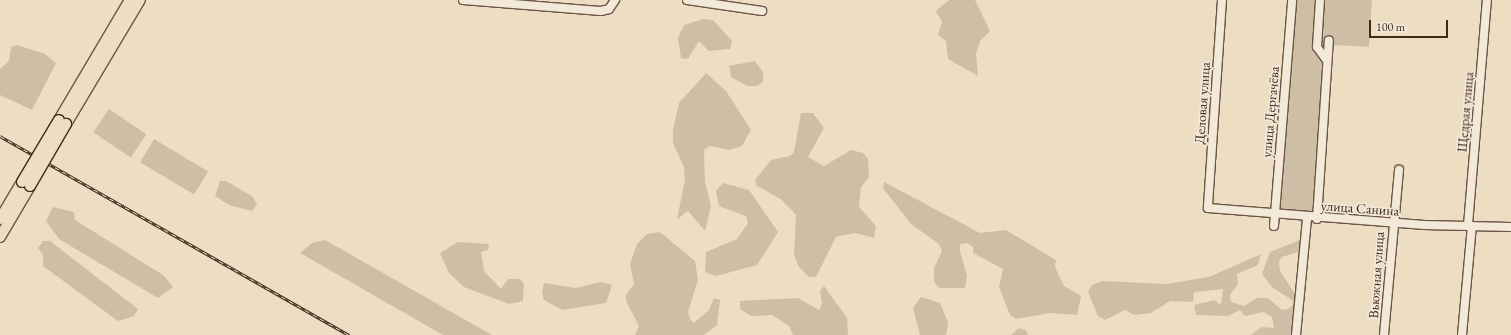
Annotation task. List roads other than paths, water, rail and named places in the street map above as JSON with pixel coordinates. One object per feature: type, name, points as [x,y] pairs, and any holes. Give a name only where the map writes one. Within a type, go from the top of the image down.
[{"type":"main road","points":[[63,122],[130,0]]},
{"type":"main road","points":[[0,237],[26,184],[63,122],[140,0]]},
{"type":"main road","points":[[0,219],[26,184]]},
{"type":"street","points":[[463,0],[601,11],[609,9],[615,0]]},
{"type":"street","points":[[687,0],[762,11]]},
{"type":"street","name":"Деловая улица","points":[[1208,208],[1222,0]]},
{"type":"street","name":"улица Дергачёва","points":[[1274,226],[1292,0]]},
{"type":"street","points":[[1320,0],[1317,47],[1326,61]]},
{"type":"street","name":"Щедрая улица","points":[[1462,335],[1487,0]]},
{"type":"street","points":[[1317,219],[1328,40]]},
{"type":"street","name":"Вьюжная улица","points":[[1384,335],[1399,170]]},
{"type":"street","name":"улица Санина","points":[[1208,208],[1317,219],[1511,227]]},
{"type":"street","points":[[1296,335],[1307,218]]},
{"type":"railway","points":[[0,136],[349,335]]}]
